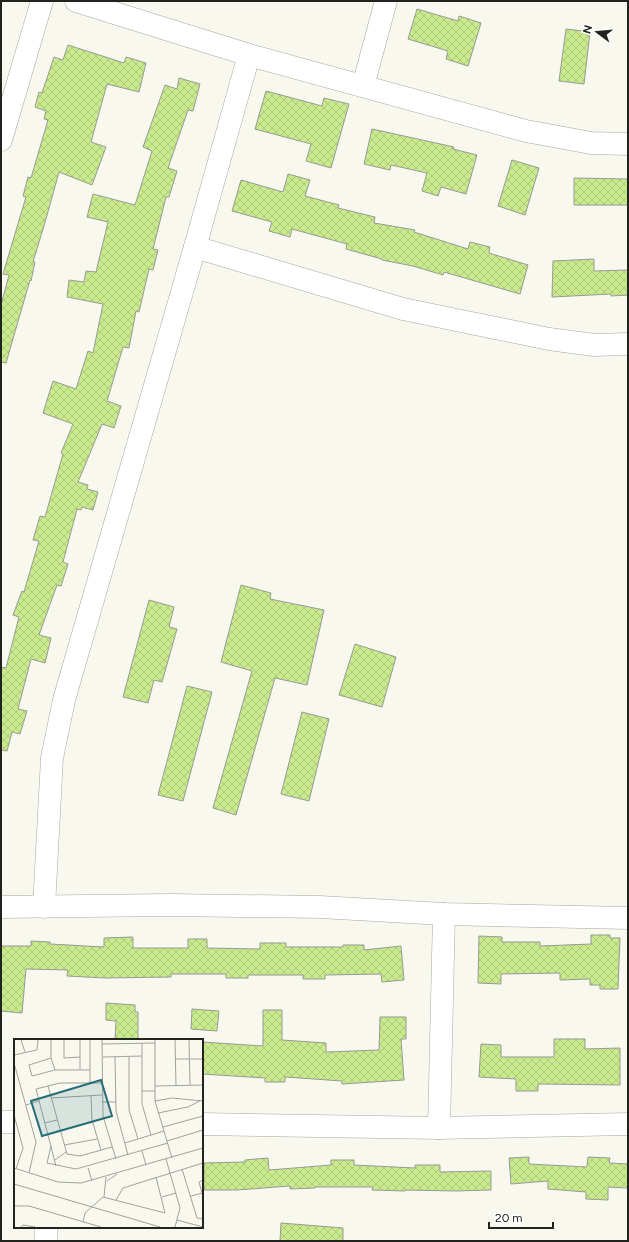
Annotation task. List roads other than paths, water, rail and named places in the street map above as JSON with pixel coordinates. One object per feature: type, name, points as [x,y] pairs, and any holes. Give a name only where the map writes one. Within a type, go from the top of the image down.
[{"type":"street","points":[[1,140],[42,1]]},
{"type":"street","points":[[76,1],[249,55],[526,131],[591,143],[628,144]]},
{"type":"street","points":[[363,86],[386,1]]},
{"type":"street","points":[[44,907],[52,758],[64,700],[249,55]]},
{"type":"street","points":[[195,247],[403,309],[549,338],[594,344],[628,344]]},
{"type":"street","points":[[1,907],[170,905],[320,907],[444,914],[628,918]]},
{"type":"street","points":[[439,1128],[444,914]]},
{"type":"street","points":[[1,1122],[14,1122]]},
{"type":"street","points":[[203,1124],[439,1128],[628,1124]]},
{"type":"street","points":[[46,1228],[46,1241]]}]
